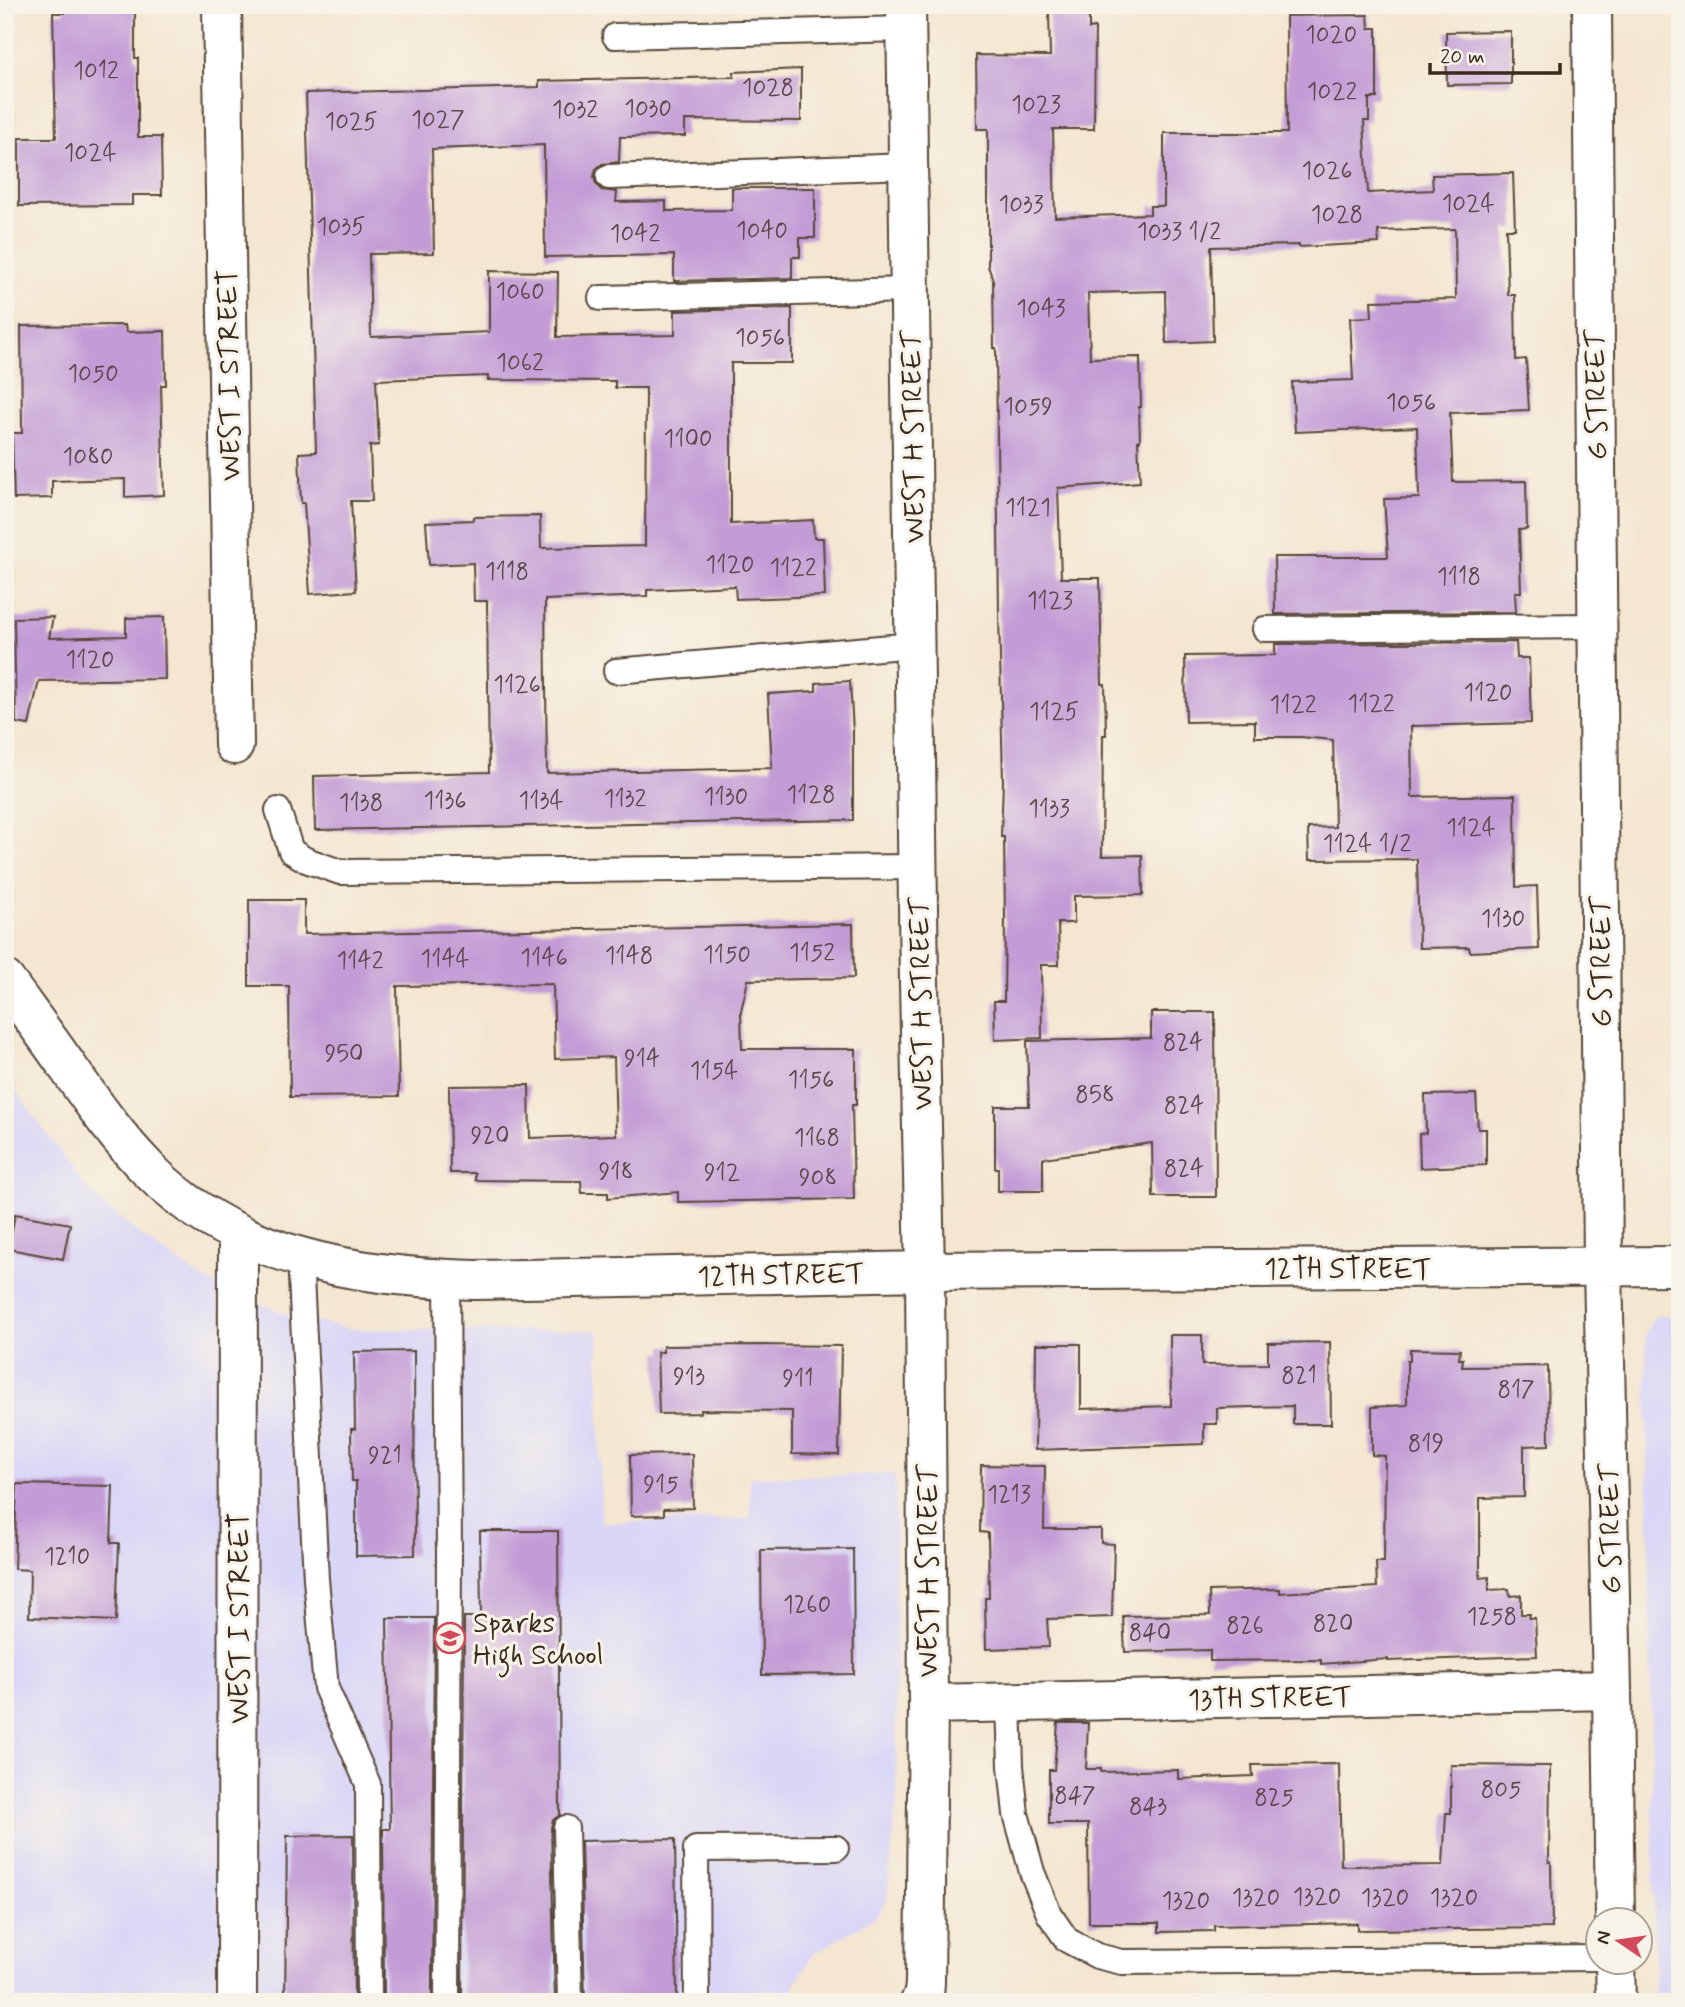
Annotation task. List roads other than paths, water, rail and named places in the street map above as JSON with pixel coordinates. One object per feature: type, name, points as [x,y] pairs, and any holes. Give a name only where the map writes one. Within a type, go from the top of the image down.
[{"type":"street","name":"WEST I STREET","points":[[222,5],[234,746]]},
{"type":"street","name":"G STREET","points":[[1592,5],[1603,1266],[1615,1906]]},
{"type":"street","name":"WEST H STREET","points":[[906,17],[925,1271],[928,1704],[925,1983],[920,2002]]},
{"type":"street","name":"12TH STREET","points":[[5,980],[99,1111],[131,1150],[152,1173],[188,1202],[238,1234],[300,1257],[369,1273],[447,1279],[925,1271],[1680,1266]]},
{"type":"street","name":"WEST I STREET","points":[[237,2002],[238,1234]]},
{"type":"street","name":"13TH STREET","points":[[928,1704],[1612,1690]]},
{"type":"street","points":[[1615,1976],[1616,2002]]},
{"type":"lane","points":[[615,36],[906,17]]},
{"type":"lane","points":[[609,177],[908,166]]},
{"type":"lane","points":[[601,298],[910,290]]},
{"type":"lane","points":[[1265,629],[1598,626]]},
{"type":"lane","points":[[615,671],[915,645]]},
{"type":"lane","points":[[278,810],[291,851],[306,860],[340,872],[918,867]]},
{"type":"lane","points":[[300,1257],[316,1579],[326,1688],[368,1784],[369,2002]]},
{"type":"lane","points":[[447,1279],[447,2002]]},
{"type":"lane","points":[[1009,1702],[1016,1814],[1032,1872],[1049,1914],[1068,1940],[1097,1956],[1122,1962],[1584,1958]]},
{"type":"lane","points":[[566,1828],[570,2002]]},
{"type":"lane","points":[[696,2002],[696,1849],[836,1848]]},
{"type":"place","name":"Sparks High School","points":[[450,1638]]}]
